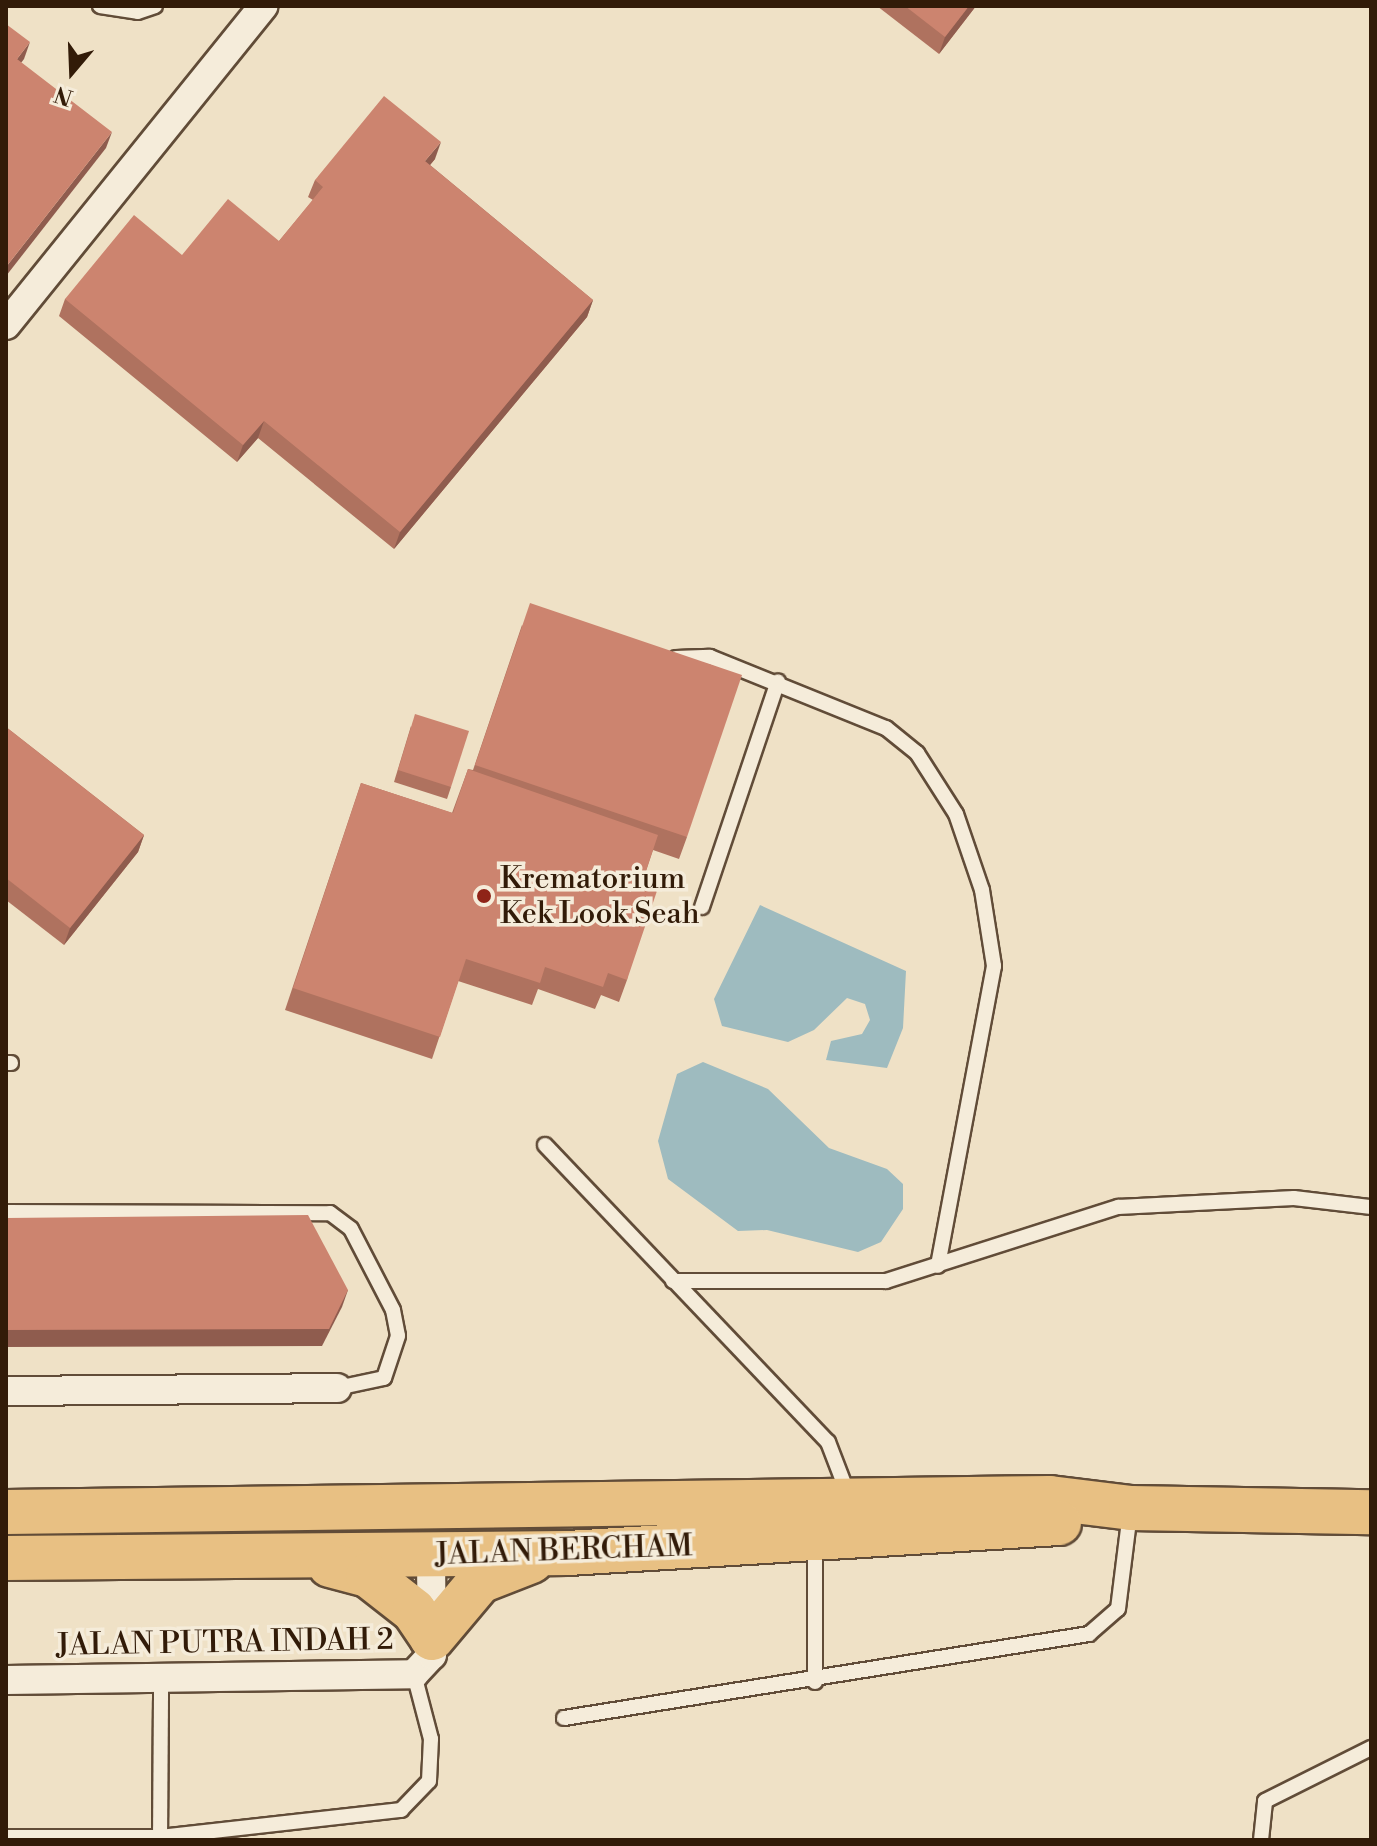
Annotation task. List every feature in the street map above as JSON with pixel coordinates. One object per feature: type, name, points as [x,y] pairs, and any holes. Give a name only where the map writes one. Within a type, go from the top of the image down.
[{"type":"main road","name":"JALAN BERCHAM","points":[[6,1558],[568,1553],[838,1528],[1058,1523],[1125,1507],[1371,1512]]},
{"type":"main road","points":[[292,1509],[377,1526],[431,1555],[472,1531],[566,1509]]},
{"type":"main road","name":"JALAN BERCHAM","points":[[6,1512],[566,1509],[838,1528]]},
{"type":"main road","points":[[423,1656],[480,1581],[568,1553]]},
{"type":"main road","points":[[297,1556],[368,1575],[414,1611],[423,1656]]},
{"type":"street","points":[[6,325],[263,6]]},
{"type":"street","points":[[6,1391],[337,1388]]},
{"type":"street","name":"JALAN PUTRA INDAH 2","points":[[6,1680],[161,1677],[423,1656],[431,1555]]},
{"type":"lane","points":[[100,6],[138,12],[155,6]]},
{"type":"lane","points":[[676,658],[710,657],[846,706],[917,753],[956,814],[982,890],[993,988],[938,1266]]},
{"type":"lane","points":[[702,907],[778,681]]},
{"type":"lane","points":[[545,1145],[837,1453],[838,1528],[815,1682]]},
{"type":"lane","points":[[673,1281],[873,1282],[938,1266],[1118,1207],[1294,1198],[1371,1207]]},
{"type":"lane","points":[[6,1212],[330,1213],[351,1229],[393,1310],[398,1336],[384,1378],[337,1388]]},
{"type":"lane","points":[[564,1718],[815,1682],[1089,1634],[1118,1609],[1125,1507]]},
{"type":"lane","points":[[6,1837],[160,1839],[401,1810],[429,1781],[431,1739],[423,1656]]},
{"type":"lane","points":[[160,1839],[161,1677]]},
{"type":"lane","points":[[1261,1840],[1265,1801],[1371,1748]]},
{"type":"water","points":[[760,905],[906,971],[903,1028],[887,1068],[826,1060],[831,1041],[862,1034],[870,1020],[865,1004],[847,998],[814,1030],[788,1042],[722,1026],[714,999]]},
{"type":"water","points":[[703,1062],[768,1089],[829,1148],[887,1169],[903,1184],[903,1209],[881,1242],[858,1252],[767,1230],[738,1231],[668,1179],[658,1141],[677,1074]]},
{"type":"building","points":[[905,6],[969,6],[945,37]]},
{"type":"building","points":[[6,24],[30,42],[17,59],[112,132],[6,267]]},
{"type":"building","points":[[384,96],[441,142],[425,161],[593,300],[400,532],[264,421],[243,445],[65,299],[134,215],[182,255],[228,199],[279,241],[323,187],[315,180]]},
{"type":"building","points":[[530,603],[742,675],[687,837],[475,765]]},
{"type":"building","points":[[415,714],[469,731],[451,787],[398,770]]},
{"type":"building","points":[[6,727],[144,835],[70,928],[6,878]]},
{"type":"building","points":[[468,769],[658,835],[644,877],[660,882],[627,980],[608,973],[603,987],[545,967],[540,983],[466,959],[440,1037],[293,988],[361,783],[453,813]]},
{"type":"building","points":[[308,1215],[348,1290],[329,1329],[6,1330],[6,1218]]},
{"type":"place","name":"Krematorium Kek Look Seah","points":[[484,896]]}]
